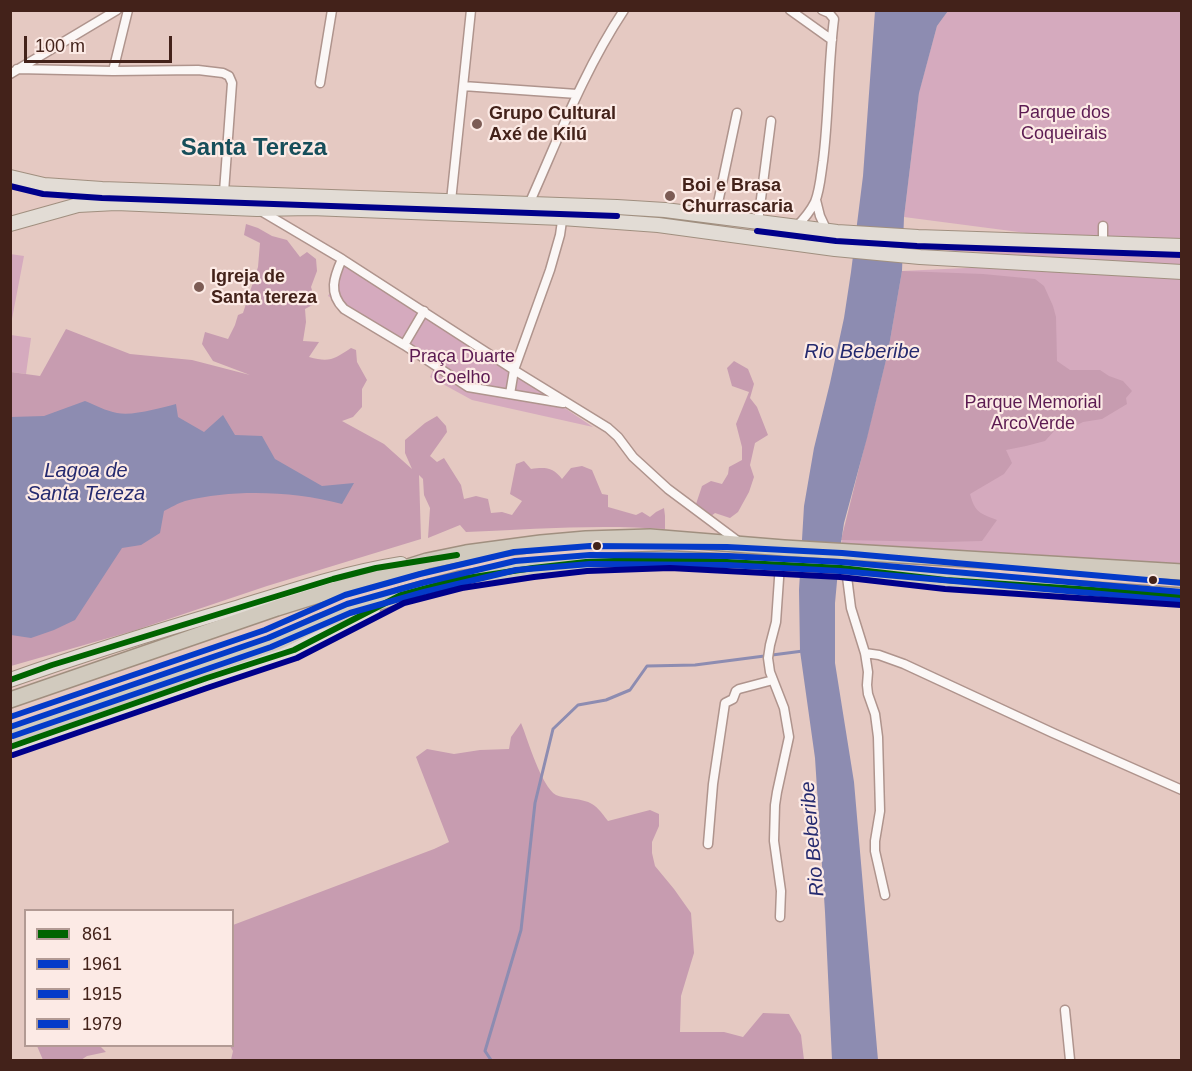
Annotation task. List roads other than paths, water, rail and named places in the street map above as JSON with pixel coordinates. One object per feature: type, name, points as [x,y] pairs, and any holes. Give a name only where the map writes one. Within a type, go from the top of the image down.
[{"type":"highway","points":[[10,700],[277,608],[427,561],[466,553],[586,539],[650,537],[841,552],[1182,572]]},
{"type":"highway","points":[[10,736],[276,643],[317,623],[401,595],[460,579],[533,568],[586,562],[670,559],[843,568],[946,580],[1182,596]]},
{"type":"main road","points":[[10,177],[44,185],[102,189],[530,204],[563,211],[835,249],[920,257],[1182,272]]},
{"type":"main road","points":[[10,224],[78,205],[116,203],[257,209],[665,210],[832,232],[1182,246]]},
{"type":"main road","points":[[10,680],[311,585],[376,568],[427,561]]},
{"type":"main road","points":[[10,747],[294,650],[401,595]]},
{"type":"street","points":[[14,72],[117,10]]},
{"type":"street","points":[[113,71],[128,10]]},
{"type":"street","points":[[320,83],[332,10]]},
{"type":"street","points":[[451,201],[471,10]]},
{"type":"street","points":[[530,204],[577,94],[624,10]]},
{"type":"street","points":[[790,10],[832,40]]},
{"type":"street","points":[[795,227],[808,215],[816,200],[824,148],[834,19],[822,10]]},
{"type":"street","points":[[14,72],[198,70],[229,75],[232,83],[224,192]]},
{"type":"street","points":[[463,86],[577,94]]},
{"type":"street","points":[[715,217],[737,113]]},
{"type":"street","points":[[758,222],[771,121]]},
{"type":"street","points":[[816,200],[820,216],[832,232]]},
{"type":"street","points":[[257,209],[342,259],[614,432],[633,457],[668,489],[742,544]]},
{"type":"street","points":[[510,394],[514,370],[550,270],[560,235],[563,211]]},
{"type":"street","points":[[1102,243],[1103,226]]},
{"type":"street","points":[[342,259],[335,276],[334,286],[335,297],[344,309],[468,387],[569,404]]},
{"type":"street","points":[[404,345],[424,311]]},
{"type":"street","points":[[780,917],[781,891],[774,841],[775,805],[789,737],[784,708],[770,672],[769,654],[776,622],[782,565]]},
{"type":"street","points":[[843,568],[851,608],[865,653],[868,694],[875,714],[878,737],[880,811],[875,851],[885,895]]},
{"type":"street","points":[[865,653],[879,655],[904,664],[1043,729],[1182,790]]},
{"type":"street","points":[[708,844],[713,784],[725,703],[733,699],[739,689],[773,680]]},
{"type":"street","points":[[1065,1010],[1070,1060]]},
{"type":"water","name":"Rio Beberibe","points":[[875,11],[948,11],[937,26],[919,93],[904,217],[902,271],[888,352],[844,523],[840,549],[835,603],[835,663],[854,782],[878,1060],[832,1060],[815,758],[800,651],[799,590],[804,506],[814,448],[844,318],[851,272],[863,176]]},
{"type":"water","name":"Lagoa de Santa Tereza","points":[[85,401],[109,411],[124,414],[176,404],[178,417],[204,432],[223,415],[235,435],[262,436],[275,459],[322,486],[354,483],[342,504],[304,496],[264,493],[204,497],[180,503],[164,511],[160,533],[141,545],[122,548],[75,620],[31,638],[11,635],[11,417],[44,416]]},
{"type":"waterway","points":[[491,1060],[485,1051],[521,930],[535,803],[553,729],[578,705],[606,700],[630,690],[647,666],[695,665],[803,651]]},
{"type":"place","name":"Grupo Cultural Axé de Kilú","points":[[477,124]]},
{"type":"place","name":"Boi e Brasa Churrascaria","points":[[670,196]]},
{"type":"place","name":"Igreja de Santa tereza","points":[[199,287]]},
{"type":"district","name":"Santa Tereza","points":[[254,148]]},
{"type":"park label","name":"Parque dos Coqueirais","points":[[1064,123]]},
{"type":"park label","name":"Praça Duarte Coelho","points":[[462,367]]},
{"type":"park label","name":"Parque Memorial ArcoVerde","points":[[1033,413]]}]
